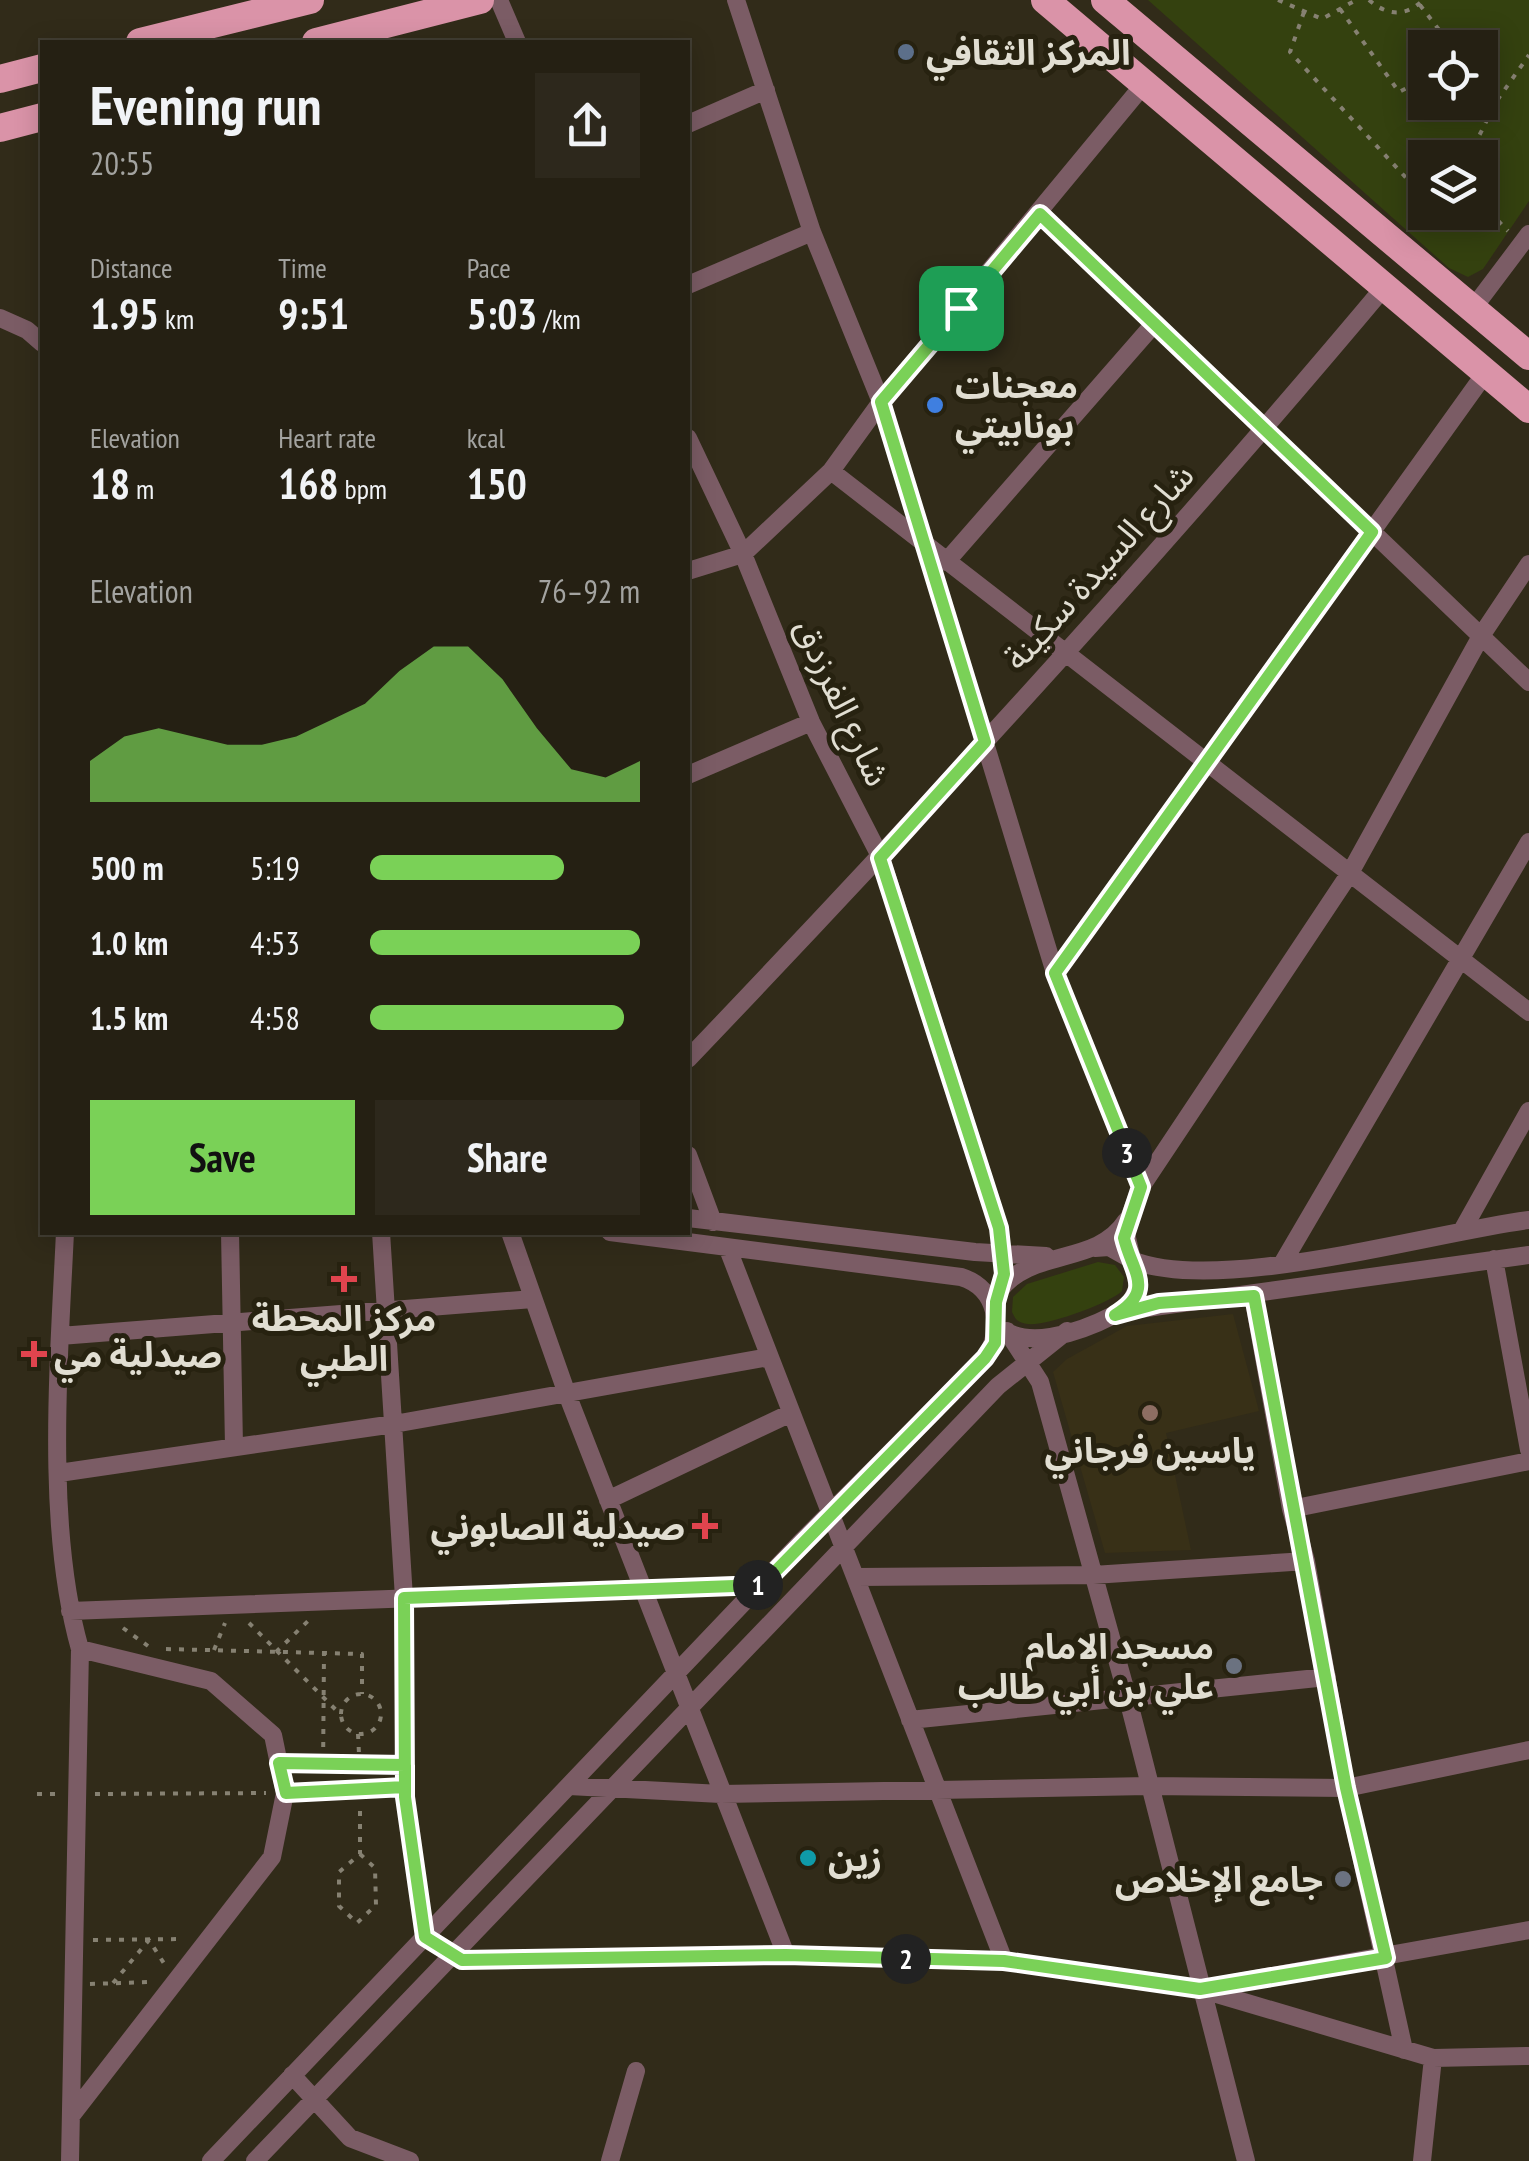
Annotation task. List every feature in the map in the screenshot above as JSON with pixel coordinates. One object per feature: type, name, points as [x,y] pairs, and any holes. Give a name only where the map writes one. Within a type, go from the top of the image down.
[{"type":"highway","points":[[146,40],[228,10],[310,0]]},
{"type":"highway","points":[[324,40],[480,0]]},
{"type":"highway","points":[[1046,0],[1386,285],[1484,375],[1529,409]]},
{"type":"highway","points":[[1106,0],[1529,356]]},
{"type":"highway","points":[[0,79],[40,69]]},
{"type":"highway","points":[[0,128],[40,117]]},
{"type":"street","points":[[499,0],[516,40]]},
{"type":"street","points":[[736,0],[812,232],[881,402],[1055,973],[1141,1187]]},
{"type":"street","points":[[690,570],[743,554],[830,470],[881,402],[1145,83]]},
{"type":"street","points":[[690,123],[766,90]]},
{"type":"street","points":[[1040,214],[1529,682]]},
{"type":"street","points":[[690,283],[812,232]]},
{"type":"street","points":[[1474,308],[1526,240]]},
{"type":"street","name":"شارع السيدة سكينة","points":[[690,1057],[985,742],[1265,430],[1386,285]]},
{"type":"street","points":[[0,318],[35,325]]},
{"type":"street","points":[[946,562],[1154,324]]},
{"type":"street","points":[[1055,973],[1484,375]]},
{"type":"street","name":"شارع الفرزدق","points":[[211,2161],[830,1514],[985,1358],[1002,1324],[1004,1255],[999,1228],[880,858],[811,722],[743,554],[690,442]]},
{"type":"street","points":[[830,470],[1529,1012]]},
{"type":"street","points":[[1115,1315],[1135,1298],[1138,1272],[1124,1238],[1141,1187],[1350,873],[1481,636],[1529,564]]},
{"type":"street","points":[[690,774],[811,722]]},
{"type":"street","points":[[1282,1264],[1529,842]]},
{"type":"street","points":[[1463,1229],[1529,1111]]},
{"type":"street","points":[[690,1160],[713,1222]]},
{"type":"street","points":[[1000,1290],[1022,1270],[1112,1239],[1129,1216]]},
{"type":"street","points":[[690,1218],[1004,1255],[1072,1255]]},
{"type":"street","points":[[1095,1248],[1109,1247],[1154,1269],[1282,1264],[1529,1220]]},
{"type":"street","points":[[999,1228],[1009,1243],[1039,1256]]},
{"type":"street","points":[[65,1235],[59,1473],[70,1612],[80,1649],[70,2161]]},
{"type":"street","points":[[230,1235],[234,1446]]},
{"type":"street","points":[[381,1235],[404,1598],[405,1787],[425,1937],[462,1960],[786,1955],[1004,1961],[1200,1989],[1433,2058],[1529,2056]]},
{"type":"street","points":[[511,1235],[566,1394],[786,1955]]},
{"type":"street","points":[[630,1235],[961,1277],[982,1290],[1028,1358],[1040,1382],[1128,1699],[1246,2161]]},
{"type":"street","points":[[728,1250],[1004,1961]]},
{"type":"street","points":[[1002,1324],[1031,1340],[1063,1334],[1159,1303],[1254,1296],[1529,1255]]},
{"type":"street","points":[[1494,1259],[1529,1450]]},
{"type":"street","points":[[1254,1296],[1346,1788],[1404,2050]]},
{"type":"street","points":[[60,1336],[532,1299]]},
{"type":"street","points":[[256,2161],[1028,1358],[1063,1334]]},
{"type":"street","points":[[1040,1382],[1044,1355],[1063,1334]]},
{"type":"street","points":[[59,1473],[394,1424],[769,1357]]},
{"type":"street","points":[[608,1500],[791,1413]]},
{"type":"street","points":[[1291,1509],[1529,1461]]},
{"type":"street","points":[[856,1577],[1094,1575],[1306,1560]]},
{"type":"street","points":[[70,1612],[762,1585]]},
{"type":"street","points":[[71,2117],[272,1857],[286,1793],[273,1735],[210,1681],[80,1649]]},
{"type":"street","points":[[910,1720],[1326,1677]]},
{"type":"street","points":[[569,1786],[721,1794],[1148,1786],[1346,1788],[1529,1750]]},
{"type":"street","points":[[286,1793],[405,1787]]},
{"type":"street","points":[[1200,1989],[1529,1930]]},
{"type":"street","points":[[1422,2161],[1433,2058]]},
{"type":"street","points":[[610,2161],[636,2071]]},
{"type":"street","points":[[292,2075],[350,2138],[410,2161]]},
{"type":"path","points":[[1278,0],[1322,20],[1356,0]]},
{"type":"path","points":[[1370,0],[1390,13],[1410,11],[1421,2],[1441,30]]},
{"type":"path","points":[[1340,9],[1399,92],[1408,87]]},
{"type":"path","points":[[1304,12],[1290,52],[1408,180]]},
{"type":"path","points":[[1498,99],[1529,54]]},
{"type":"path","points":[[1498,217],[1526,240]]},
{"type":"path","points":[[276,1652],[329,1601]]},
{"type":"path","points":[[214,1650],[232,1605],[341,1715],[346,1728],[358,1734],[372,1731],[381,1715],[378,1703],[362,1694],[349,1698],[341,1715]]},
{"type":"path","points":[[100,1610],[152,1649],[362,1654],[362,1694]]},
{"type":"path","points":[[322,1791],[324,1653]]},
{"type":"path","points":[[358,1734],[360,1854],[375,1868],[376,1905],[357,1923],[340,1906],[339,1872],[360,1854]]},
{"type":"path","points":[[279,1763],[405,1765]]},
{"type":"path","points":[[37,1794],[286,1793]]},
{"type":"path","points":[[75,1941],[209,1939]]},
{"type":"path","points":[[149,1940],[175,1982]]},
{"type":"path","points":[[113,1983],[149,1940]]},
{"type":"path","points":[[74,1984],[175,1982]]},
{"type":"shaded area","points":[[1233,1314],[1259,1411],[1166,1433],[1191,1550],[1105,1553],[1053,1372],[1067,1359],[1127,1326]]},
{"type":"green space","points":[[1148,0],[1529,0],[1529,201],[1483,269],[1468,277],[1449,268]]},
{"type":"green space","points":[[1098,1262],[1115,1265],[1124,1277],[1122,1291],[1115,1296],[1044,1323],[1023,1323],[1015,1318],[1013,1297],[1027,1284]]},
{"type":"place","name":"المركز الثقافي","points":[[906,52]]},
{"type":"place","name":"معجنات بونابيتي","points":[[935,405]]},
{"type":"place","name":"مركز المحطة الطبي","points":[[344,1279]]},
{"type":"place","name":"صيدلية مي","points":[[34,1354]]},
{"type":"place","name":"ياسين فرجاني","points":[[1150,1413]]},
{"type":"place","name":"صيدلية الصابوني","points":[[705,1526]]},
{"type":"place","name":"مسجد الامام علي بن أبي طالب","points":[[1234,1666]]},
{"type":"place","name":"زين","points":[[808,1858]]},
{"type":"place","name":"جامع الإخلاص","points":[[1343,1879]]},
{"type":"route","points":[[961,308],[881,402],[985,742],[880,858],[999,1228],[1004,1274],[996,1302],[995,1343],[985,1358],[762,1585],[404,1598],[405,1787],[286,1793],[279,1763],[360,1763],[405,1765],[405,1787],[405,1797],[425,1937],[462,1960],[786,1955],[1004,1961],[1200,1989],[1386,1958],[1346,1788],[1254,1296],[1159,1303],[1115,1315],[1128,1307],[1139,1286],[1138,1272],[1124,1238],[1141,1187],[1055,973],[1372,532],[1040,214],[961,308]]}]
